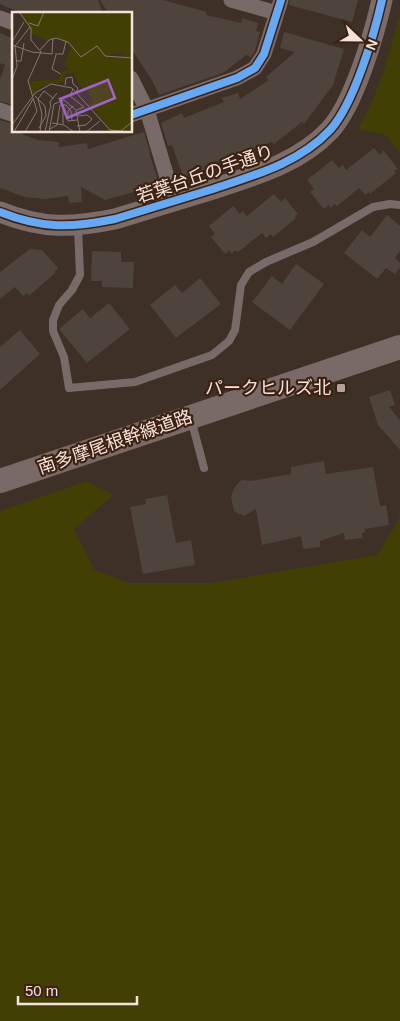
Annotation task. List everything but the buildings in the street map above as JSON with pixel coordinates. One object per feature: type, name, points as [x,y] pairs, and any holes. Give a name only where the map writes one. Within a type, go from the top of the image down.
[{"type":"main road","name":"南多摩尾根幹線道路","points":[[0,481],[191,417],[398,352]]},
{"type":"street","points":[[132,115],[237,78],[255,68],[264,54],[279,7],[232,0]]},
{"type":"street","name":"若葉台丘の手通り","points":[[0,212],[20,220],[57,226],[115,220],[262,173],[291,160],[312,147],[332,129],[346,107],[356,83],[382,0]]},
{"type":"street","points":[[0,18],[12,22]]},
{"type":"street","points":[[132,80],[147,110],[174,201]]},
{"type":"street","points":[[0,110],[12,114]]},
{"type":"lane","points":[[78,225],[80,275],[72,290],[59,305],[53,320],[53,331],[64,358],[69,388],[134,382],[212,355],[229,341],[235,330],[241,285],[249,272],[266,262],[312,242],[373,207],[390,204],[400,205]]},
{"type":"lane","points":[[191,417],[204,468]]},
{"type":"shaded area","points":[[400,14],[399,152],[386,135],[358,129],[378,88]]},
{"type":"shaded area","points":[[87,481],[113,495],[74,529],[94,570],[129,583],[212,583],[377,555],[399,520],[400,504],[400,1021],[0,1021],[0,511]]},
{"type":"cycle path","points":[[132,115],[237,78],[255,68],[264,54],[281,0]]},
{"type":"cycle path","points":[[0,212],[30,222],[57,225],[84,224],[115,219],[260,173],[276,167],[305,151],[330,130],[347,104],[362,68],[382,0]]},
{"type":"place","name":"パークヒルズ北","points":[[341,388]]}]
